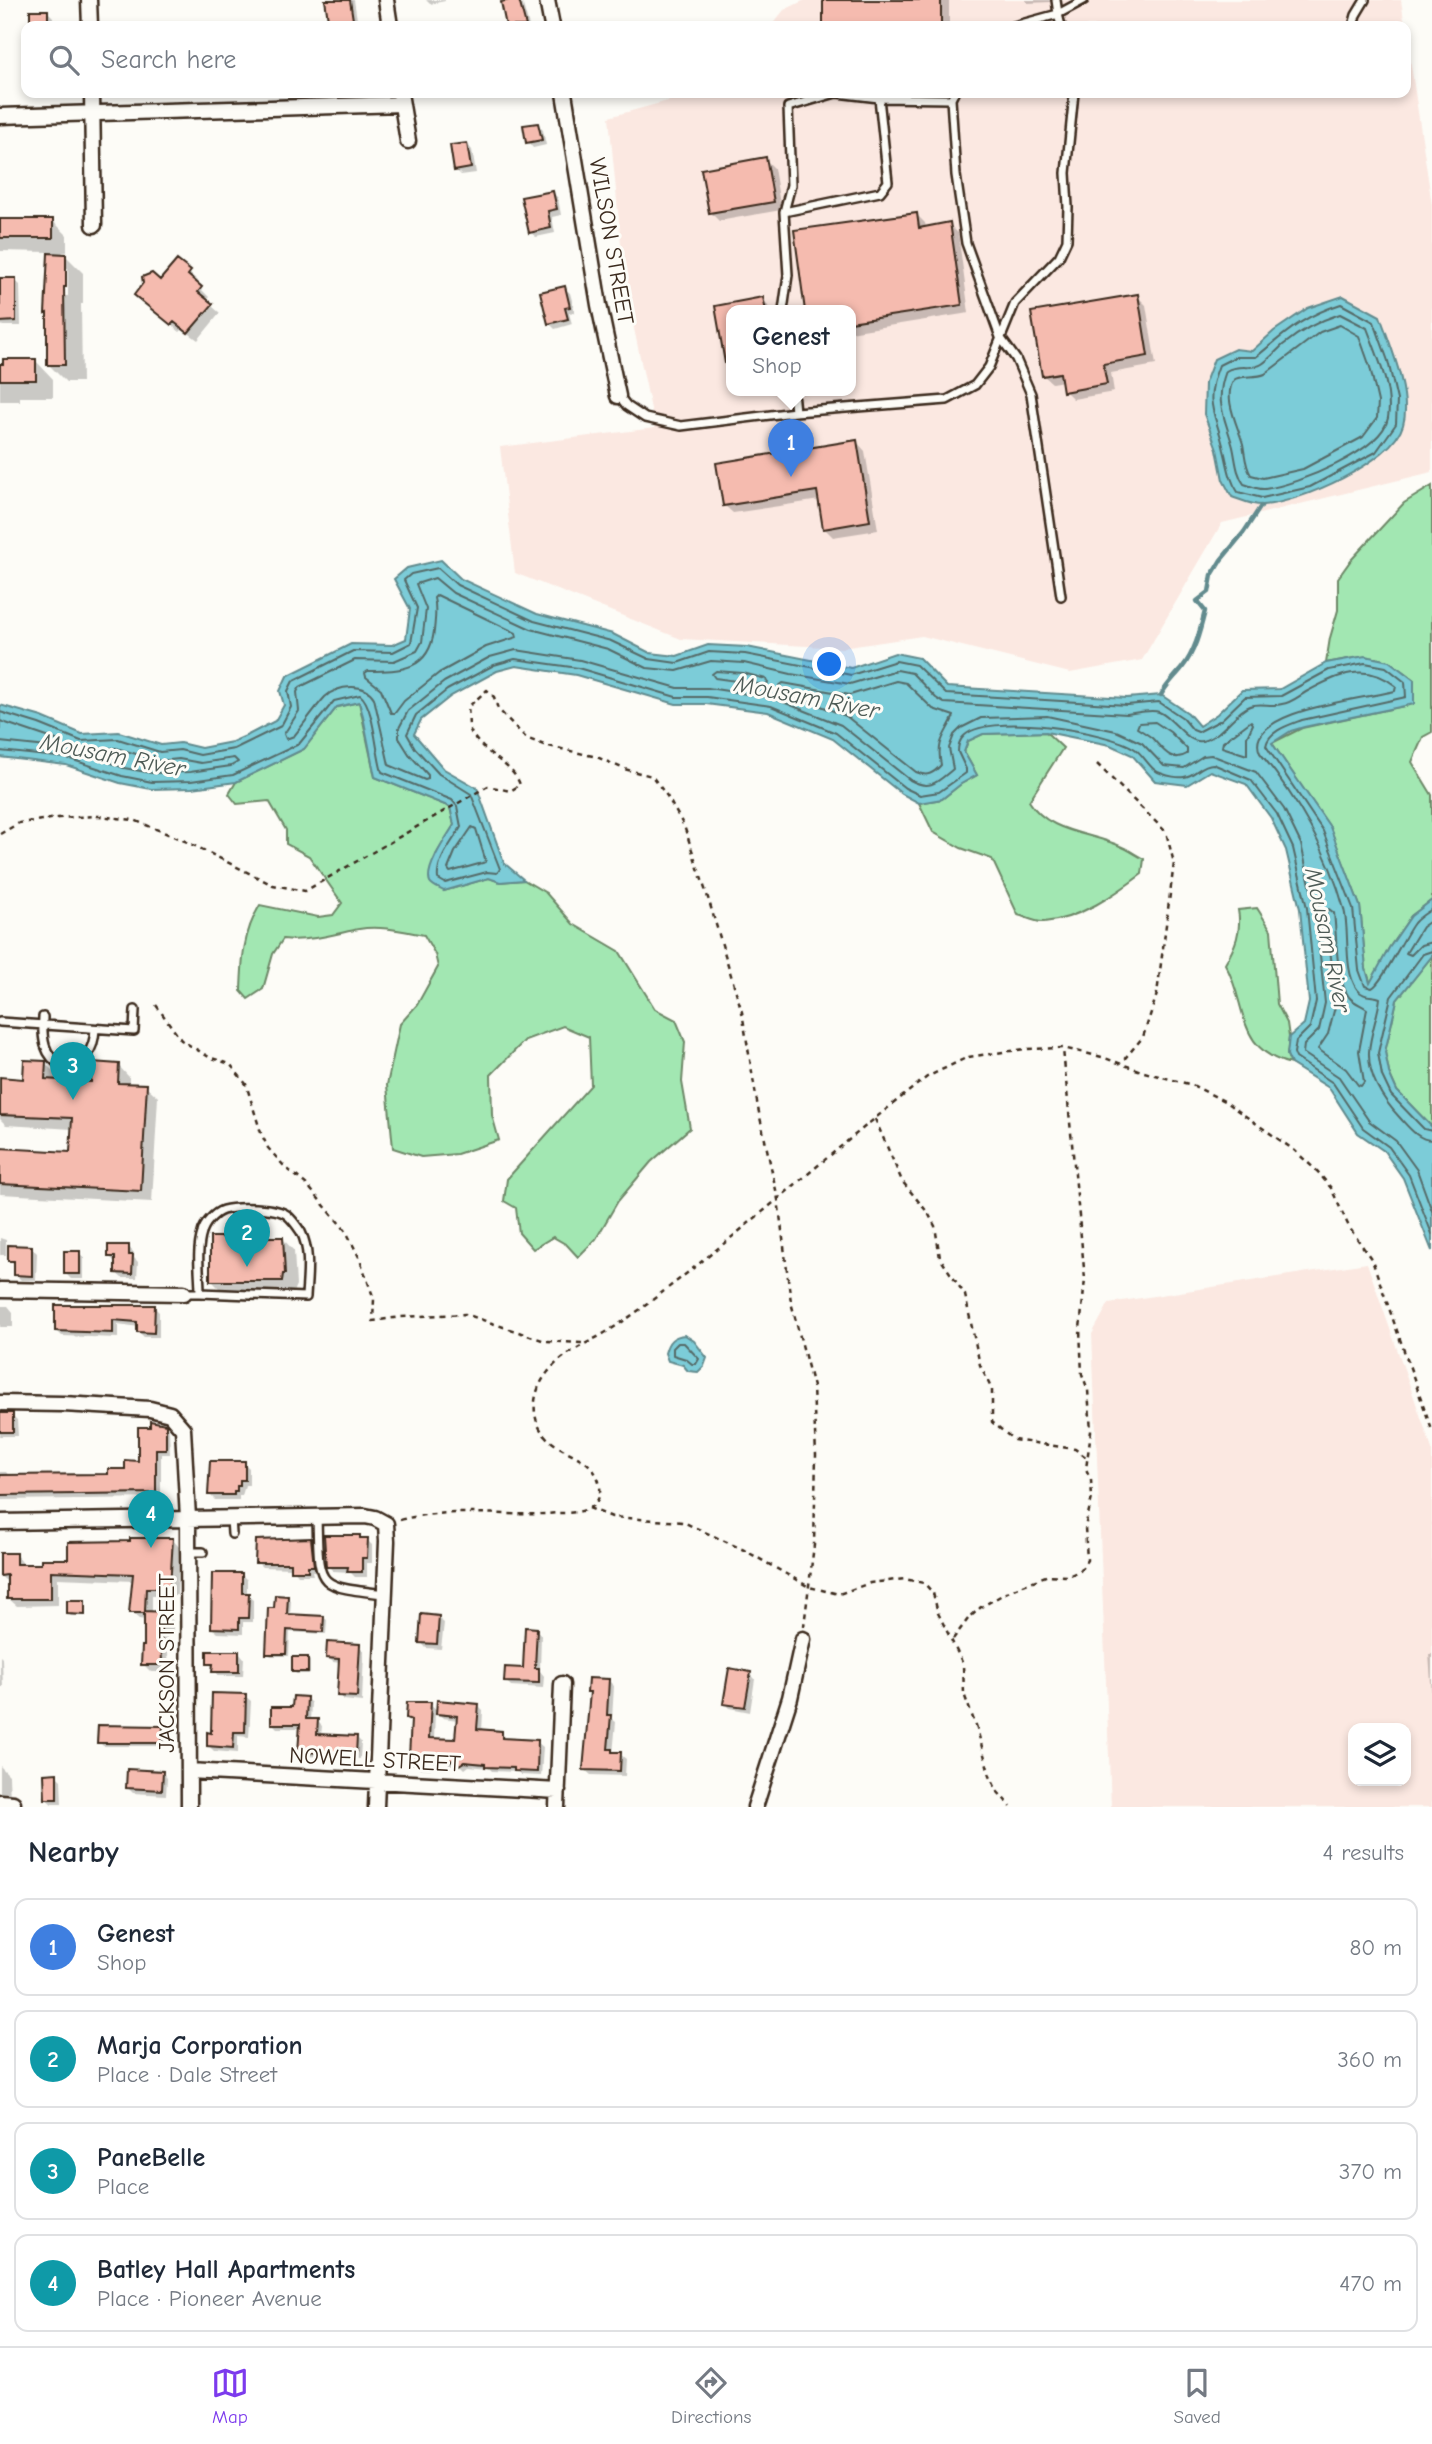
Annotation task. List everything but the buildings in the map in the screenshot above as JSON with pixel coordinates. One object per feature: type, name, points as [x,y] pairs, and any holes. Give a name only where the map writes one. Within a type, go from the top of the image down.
[{"type":"street","points":[[89,0],[90,21]]},
{"type":"street","points":[[386,0],[389,21]]},
{"type":"street","points":[[547,0],[551,21]]},
{"type":"street","points":[[92,98],[94,225]]},
{"type":"street","name":"WILSON STREET","points":[[565,98],[599,305],[618,396]]},
{"type":"street","points":[[0,116],[401,99],[408,141]]},
{"type":"street","points":[[0,1290],[184,1293]]},
{"type":"street","name":"JACKSON STREET","points":[[0,1403],[150,1409],[170,1414],[178,1421],[185,1435],[188,1518],[196,1552],[189,1807]]},
{"type":"street","points":[[0,1522],[365,1516],[386,1524],[376,1807]]},
{"type":"street","points":[[755,1807],[790,1698],[803,1639]]},
{"type":"street","points":[[557,1807],[562,1684]]},
{"type":"street","name":"NOWELL STREET","points":[[189,1772],[558,1791]]},
{"type":"lane","points":[[1056,0],[1060,21]]},
{"type":"lane","points":[[1032,21],[1058,14],[1084,0]]},
{"type":"lane","points":[[1354,21],[1365,0]]},
{"type":"lane","points":[[782,305],[788,275],[784,212],[791,185],[788,107],[819,98]]},
{"type":"lane","points":[[784,212],[880,192],[888,182],[879,98]]},
{"type":"lane","points":[[953,98],[956,175],[966,243],[1000,337],[1016,359],[1031,394],[1061,596]]},
{"type":"lane","points":[[618,396],[645,418],[681,426],[795,412],[947,400],[975,386],[989,367],[1015,303],[1059,257],[1067,240],[1069,207],[1066,173],[1074,98]]},
{"type":"lane","points":[[793,396],[795,412]]},
{"type":"lane","points":[[0,1022],[43,1021],[95,1029],[134,1031],[135,1010]]},
{"type":"lane","points":[[43,1021],[43,1044],[48,1054],[63,1067],[79,1064],[90,1052],[95,1029]]},
{"type":"lane","points":[[184,1293],[306,1297],[307,1255],[301,1233],[286,1214],[268,1209],[235,1208],[215,1214],[201,1234],[200,1293]]},
{"type":"lane","points":[[317,1517],[318,1564],[328,1583],[337,1588],[385,1594]]},
{"type":"lane","points":[[231,1518],[232,1534]]},
{"type":"path","points":[[0,834],[19,823],[58,818],[99,816],[134,820],[186,841],[273,885],[305,891],[488,786],[510,791],[520,785],[517,775],[489,754],[470,730],[468,707],[487,690],[494,697],[498,709],[526,738],[544,745],[597,757],[624,769],[652,776],[684,826],[742,1012],[758,1108],[778,1199],[790,1302],[813,1387],[816,1455],[814,1545],[803,1639]]},
{"type":"path","points":[[1097,764],[1166,831],[1174,863],[1157,994],[1143,1037],[1121,1063]]},
{"type":"path","points":[[156,1005],[181,1040],[209,1057],[230,1064],[246,1084],[268,1148],[307,1185],[346,1231],[359,1256],[374,1299],[373,1321],[465,1314],[545,1342],[585,1343]]},
{"type":"path","points":[[953,1639],[981,1607],[1011,1590],[1048,1575],[1068,1576],[1080,1571],[1087,1560],[1085,1527],[1092,1498],[1091,1480],[1086,1469],[1091,1432],[1088,1390],[1082,1374],[1080,1329],[1084,1267],[1063,1048]]},
{"type":"path","points":[[589,1508],[600,1498],[598,1478],[586,1461],[554,1444],[541,1430],[536,1417],[534,1396],[537,1385],[550,1369],[562,1357],[608,1331],[664,1291],[927,1077],[968,1057],[1025,1049],[1063,1048],[1121,1063],[1209,1092],[1294,1150],[1318,1172],[1331,1188],[1349,1227],[1377,1270],[1432,1430]]},
{"type":"path","points":[[875,1119],[902,1181],[935,1226],[940,1258],[965,1295],[980,1365],[992,1390],[992,1422],[1014,1440],[1075,1448],[1087,1458]]},
{"type":"path","points":[[386,1524],[404,1519],[460,1513],[546,1514],[589,1508],[612,1517],[683,1522],[744,1550],[809,1587],[839,1594],[870,1583],[916,1580],[928,1586],[933,1593],[938,1613],[953,1639],[963,1664],[964,1694],[978,1729],[989,1776],[1011,1807]]},
{"type":"shaded area","points":[[805,0],[1401,0],[1404,21],[775,21],[784,10]]},
{"type":"shaded area","points":[[1411,65],[1432,205],[1432,472],[1222,523],[1142,660],[1070,673],[922,636],[842,648],[681,639],[515,573],[500,447],[655,428],[625,286],[609,117],[679,98],[1411,98]]},
{"type":"shaded area","points":[[1367,1263],[1432,1449],[1432,1807],[1111,1807],[1092,1334],[1109,1303]]},
{"type":"green space","points":[[1432,486],[1432,732],[1423,737],[1412,762],[1432,795],[1432,900],[1411,916],[1389,948],[1371,984],[1366,969],[1360,906],[1330,828],[1272,743],[1302,728],[1414,704],[1414,680],[1391,664],[1364,657],[1326,663],[1338,610],[1338,578],[1351,560],[1404,503]]},
{"type":"green space","points":[[359,702],[375,777],[450,807],[454,825],[436,855],[444,891],[489,878],[500,882],[524,880],[546,893],[573,924],[619,951],[655,1009],[676,1020],[685,1042],[682,1082],[690,1128],[651,1162],[618,1201],[596,1239],[578,1257],[567,1245],[553,1237],[533,1249],[519,1233],[516,1208],[504,1201],[507,1179],[591,1085],[589,1037],[563,1026],[525,1040],[491,1075],[492,1115],[499,1140],[457,1154],[421,1157],[393,1148],[387,1085],[400,1024],[417,1005],[438,967],[435,954],[424,935],[375,928],[312,938],[283,939],[273,954],[263,989],[248,999],[241,991],[247,936],[260,905],[318,917],[333,915],[342,903],[309,856],[286,844],[286,830],[269,801],[237,804],[229,794],[236,782],[304,749],[337,707]]},
{"type":"green space","points":[[1046,732],[1063,748],[1029,801],[1037,812],[1058,826],[1108,841],[1144,859],[1142,874],[1108,898],[1071,916],[1041,922],[1018,915],[992,859],[961,848],[933,832],[919,803],[942,799],[977,775],[964,752],[968,741],[983,734]]},
{"type":"green space","points":[[1257,908],[1271,930],[1277,1004],[1287,1023],[1287,1055],[1291,1064],[1260,1048],[1252,1037],[1225,964],[1237,938],[1238,910]]},
{"type":"green space","points":[[1432,956],[1432,1127],[1397,1091],[1389,1073],[1385,1052],[1397,1000]]},
{"type":"water","points":[[1343,296],[1380,316],[1399,370],[1405,399],[1403,425],[1396,439],[1364,466],[1299,497],[1259,505],[1232,497],[1223,480],[1217,449],[1204,414],[1205,383],[1214,359],[1235,349],[1252,351],[1274,331],[1308,308]]},
{"type":"water","name":"Mousam River","points":[[441,560],[461,579],[537,614],[613,634],[650,653],[677,656],[708,645],[747,647],[851,668],[895,653],[919,658],[947,687],[1127,698],[1161,695],[1188,713],[1199,726],[1217,714],[1242,690],[1280,689],[1326,663],[1365,656],[1389,661],[1414,680],[1414,704],[1304,727],[1291,731],[1272,743],[1330,827],[1360,906],[1366,969],[1370,983],[1411,916],[1432,900],[1432,956],[1397,1000],[1385,1052],[1389,1073],[1397,1091],[1432,1127],[1432,1251],[1403,1178],[1384,1151],[1358,1133],[1329,1088],[1291,1064],[1287,1055],[1289,1037],[1304,1024],[1309,1002],[1300,909],[1286,850],[1271,818],[1246,784],[1210,771],[1187,785],[1155,781],[1132,755],[1110,745],[1046,732],[983,734],[968,741],[964,752],[977,775],[942,799],[919,803],[902,794],[833,739],[768,712],[706,704],[676,704],[576,675],[516,666],[497,671],[451,696],[421,720],[414,734],[444,769],[477,788],[504,863],[524,880],[500,882],[489,878],[444,891],[430,882],[429,876],[437,853],[454,825],[450,807],[375,777],[359,702],[337,707],[304,749],[236,782],[192,788],[151,789],[120,783],[66,765],[0,757],[0,705],[42,717],[82,734],[119,732],[161,745],[180,743],[201,748],[232,742],[248,735],[275,721],[284,705],[280,691],[287,676],[351,644],[392,645],[406,639],[410,609],[394,579],[407,568]]},
{"type":"water","points":[[685,1335],[694,1341],[707,1358],[698,1372],[688,1371],[683,1365],[668,1361],[665,1353],[672,1340]]},
{"type":"waterway","points":[[1161,695],[1187,662],[1196,641],[1205,611],[1197,601],[1209,592],[1212,575],[1221,560],[1261,506]]},
{"type":"place","name":"Genest","points":[[791,477]]},
{"type":"place","name":"PaneBelle","points":[[73,1100]]},
{"type":"place","name":"Marja Corporation","points":[[247,1267]]},
{"type":"place","name":"Batley Hall Apartments","points":[[151,1548]]}]
